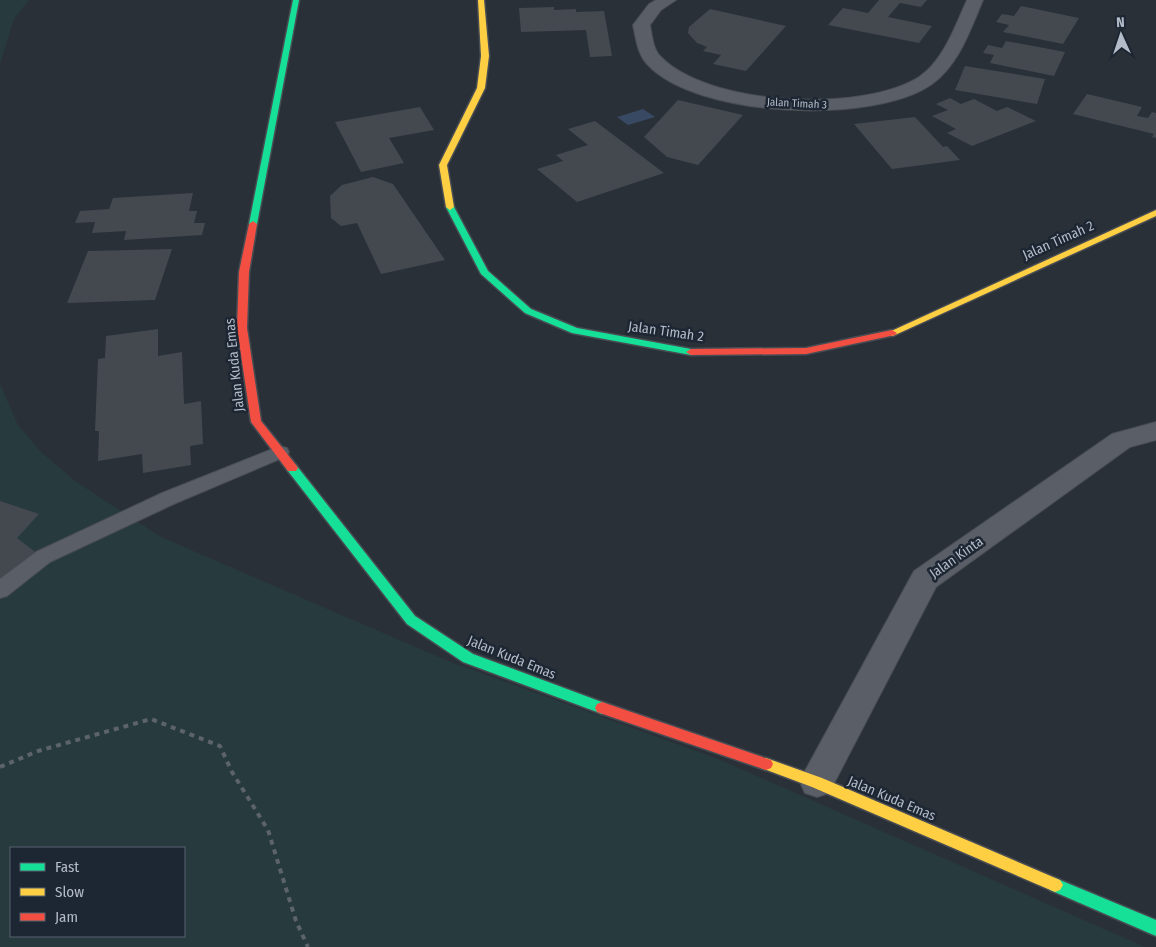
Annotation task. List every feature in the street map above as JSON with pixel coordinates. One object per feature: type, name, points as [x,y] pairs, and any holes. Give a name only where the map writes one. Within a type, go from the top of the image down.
[{"type":"street","name":"Jalan Kuda Emas","points":[[296,0],[244,272],[242,328],[256,422],[411,620],[468,658],[605,709],[817,782],[1156,928]]},
{"type":"street","name":"Jalan Timah 2","points":[[481,0],[486,56],[481,88],[443,165],[448,203],[484,272],[528,311],[576,331],[692,352],[806,351],[888,335],[1156,213]]},
{"type":"street","name":"Jalan Timah 3","points":[[668,0],[655,7],[641,25],[646,46],[653,60],[683,81],[715,92],[769,103],[819,106],[874,102],[904,92],[926,80],[953,48],[975,0]]},
{"type":"street","name":"Jalan Kinta","points":[[817,782],[925,579],[1122,440],[1156,431]]},
{"type":"lane","points":[[0,590],[43,558],[169,498],[280,452]]},
{"type":"path","points":[[0,767],[38,751],[151,720],[220,746],[232,772],[268,830],[296,921],[308,947]]},
{"type":"green space","points":[[0,0],[29,0],[14,19],[0,64]]},
{"type":"green space","points":[[0,384],[18,425],[41,452],[75,481],[161,537],[448,661],[718,759],[1145,947],[0,947]]},
{"type":"water","points":[[643,109],[655,117],[628,125],[617,117]]},
{"type":"building","points":[[879,0],[927,0],[921,7],[900,3],[888,17],[932,26],[919,43],[828,25],[843,8],[868,13]]},
{"type":"building","points":[[1021,6],[1079,18],[1063,44],[1003,32],[1009,25],[996,22],[1002,14],[1014,16]]},
{"type":"building","points":[[554,7],[554,10],[576,9],[576,12],[604,11],[612,56],[590,57],[586,30],[521,32],[519,8]]},
{"type":"building","points":[[710,9],[786,26],[746,71],[713,64],[721,55],[703,51],[707,47],[697,43],[688,33],[689,27]]},
{"type":"building","points":[[1006,41],[1065,52],[1054,76],[990,63],[994,55],[983,53],[988,45],[1002,48]]},
{"type":"building","points":[[965,66],[1045,79],[1037,104],[955,90]]},
{"type":"building","points":[[1087,94],[1142,107],[1137,116],[1148,118],[1152,112],[1156,113],[1156,138],[1152,137],[1154,134],[1073,114]]},
{"type":"building","points":[[950,98],[961,104],[974,99],[997,111],[1007,107],[1036,121],[972,146],[947,133],[956,129],[932,116],[948,110],[936,104]]},
{"type":"building","points":[[678,100],[743,115],[698,165],[667,157],[644,137]]},
{"type":"building","points":[[420,107],[434,130],[389,138],[404,163],[361,172],[335,122]]},
{"type":"building","points":[[915,117],[943,147],[947,146],[960,160],[892,169],[854,124]]},
{"type":"building","points":[[595,121],[664,173],[577,202],[537,169],[563,161],[556,155],[588,145],[568,129]]},
{"type":"building","points":[[373,177],[393,184],[445,260],[381,274],[357,223],[341,226],[331,218],[330,196],[342,185]]},
{"type":"building","points":[[193,193],[189,211],[197,211],[194,223],[205,223],[202,235],[124,240],[126,231],[92,233],[95,222],[75,223],[80,211],[109,209],[113,198]]},
{"type":"building","points":[[172,249],[155,300],[67,303],[88,251]]},
{"type":"building","points":[[158,329],[158,356],[182,352],[184,404],[201,401],[203,444],[190,446],[191,465],[143,473],[142,454],[98,461],[99,431],[95,431],[98,359],[105,358],[106,336]]},
{"type":"building","points":[[0,501],[39,514],[17,538],[39,555],[0,582]]},
{"type":"traffic: fast","points":[[253,224],[296,0]]},
{"type":"traffic: fast","points":[[450,207],[484,272],[528,311],[575,331],[691,352]]},
{"type":"traffic: fast","points":[[292,468],[411,620],[468,658],[602,708]]},
{"type":"traffic: fast","points":[[1055,885],[1156,928]]},
{"type":"traffic: slow","points":[[450,207],[443,165],[481,88],[485,56],[481,0]]},
{"type":"traffic: slow","points":[[892,333],[1156,213]]},
{"type":"traffic: slow","points":[[766,764],[817,782],[1055,885]]},
{"type":"traffic: jam","points":[[253,224],[244,272],[242,328],[256,422],[292,468]]},
{"type":"traffic: jam","points":[[691,352],[806,351],[892,333]]},
{"type":"traffic: jam","points":[[602,708],[766,764]]}]
